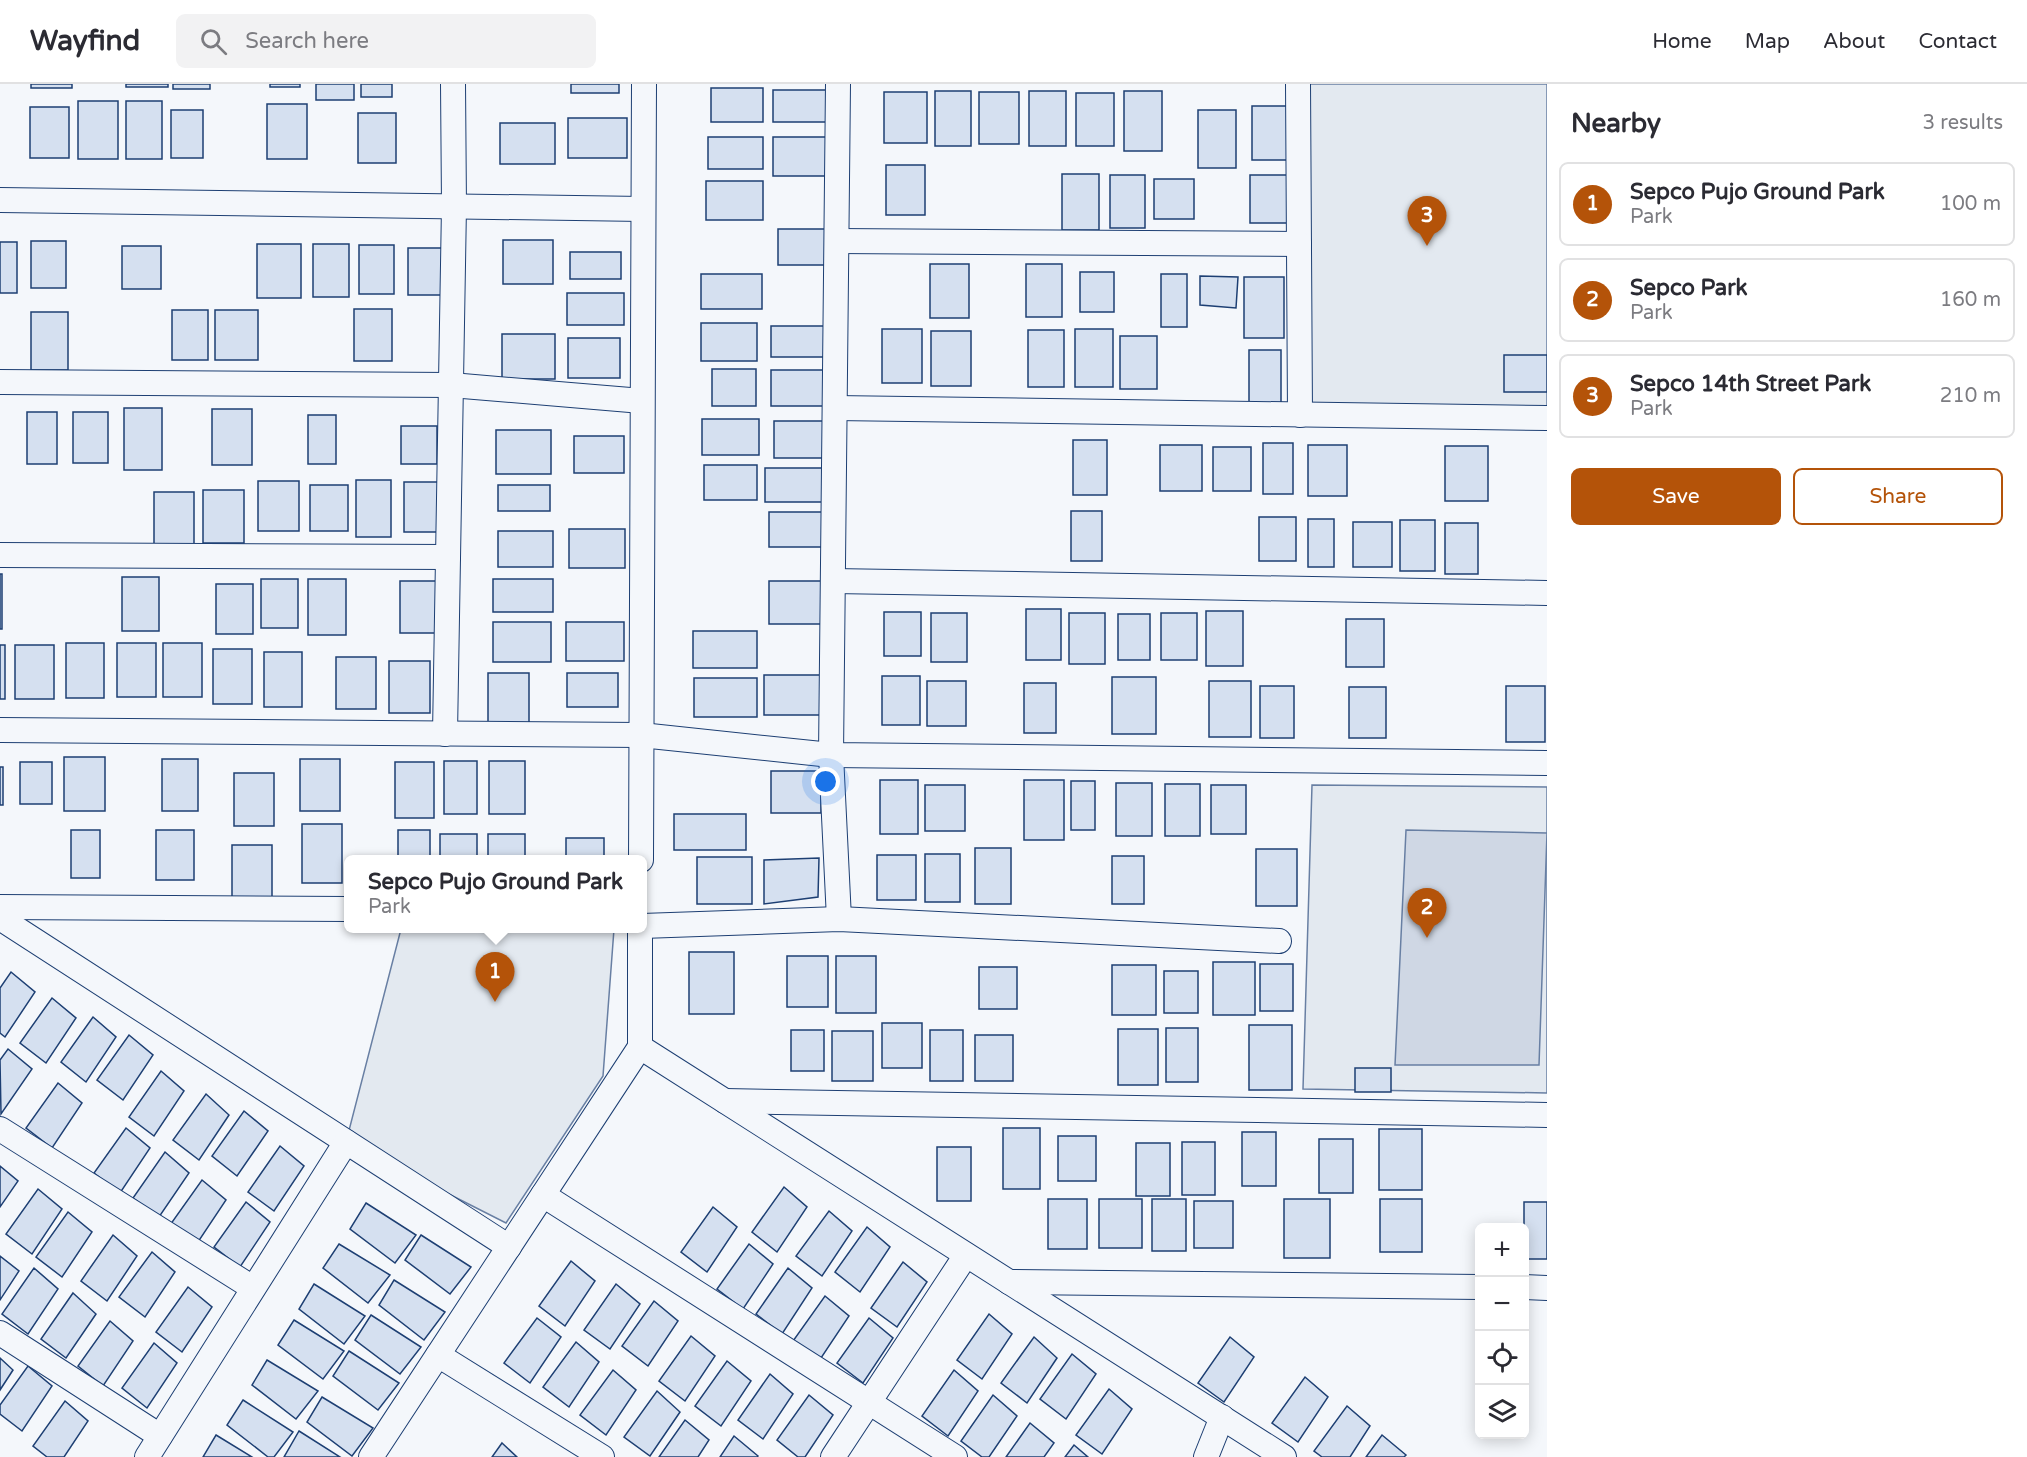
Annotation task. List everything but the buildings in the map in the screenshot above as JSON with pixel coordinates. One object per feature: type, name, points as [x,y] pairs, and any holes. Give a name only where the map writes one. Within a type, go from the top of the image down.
[{"type":"street","points":[[445,734],[454,206],[453,84]]},
{"type":"street","points":[[641,855],[644,84]]},
{"type":"street","points":[[838,84],[831,755],[839,919]]},
{"type":"street","points":[[1298,84],[1300,415]]},
{"type":"street","points":[[0,200],[643,209]]},
{"type":"street","points":[[837,242],[1299,244]]},
{"type":"street","points":[[0,382],[451,385],[642,401]]},
{"type":"street","points":[[835,408],[1547,418]]},
{"type":"street","points":[[0,555],[448,557]]},
{"type":"street","points":[[833,581],[1547,593]]},
{"type":"street","points":[[0,730],[641,735],[831,755],[1547,763]]},
{"type":"street","points":[[0,907],[344,909]]},
{"type":"street","points":[[0,918],[509,1247]]},
{"type":"street","points":[[647,927],[839,919],[1279,941]]},
{"type":"street","points":[[371,1457],[640,1047],[641,933]]},
{"type":"street","points":[[640,1047],[1284,1457]]},
{"type":"street","points":[[725,1101],[1547,1115]]},
{"type":"street","points":[[0,1129],[253,1288]]},
{"type":"street","points":[[147,1457],[346,1142]]},
{"type":"street","points":[[543,1195],[955,1457]]},
{"type":"street","points":[[832,1457],[966,1255]]},
{"type":"street","points":[[1009,1282],[1475,1287]]},
{"type":"street","points":[[1529,1287],[1547,1288]]},
{"type":"street","points":[[0,1333],[160,1436]]},
{"type":"street","points":[[438,1355],[602,1457]]},
{"type":"street","points":[[1206,1457],[1222,1417]]},
{"type":"shaded area","points":[[1305,84],[1547,84],[1547,408],[1308,408]]},
{"type":"shaded area","points":[[1312,785],[1547,787],[1547,1093],[1303,1089]]},
{"type":"shaded area","points":[[1406,830],[1547,833],[1539,1065],[1395,1065]]},
{"type":"shaded area","points":[[400,933],[614,933],[603,1076],[506,1223],[346,1142]]},
{"type":"place","name":"Sepco 14th Street Park","points":[[1427,246]]},
{"type":"place","name":"Sepco Park","points":[[1427,938]]},
{"type":"place","name":"Sepco Pujo Ground Park","points":[[495,1002]]}]
